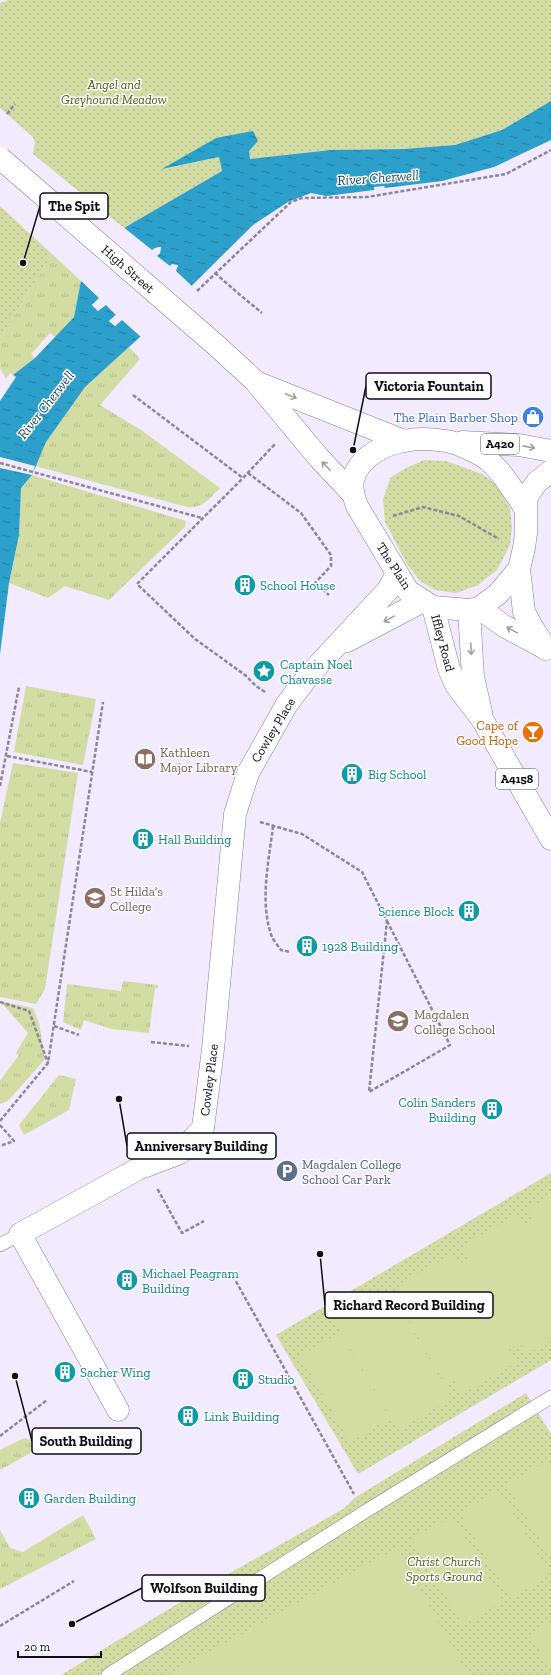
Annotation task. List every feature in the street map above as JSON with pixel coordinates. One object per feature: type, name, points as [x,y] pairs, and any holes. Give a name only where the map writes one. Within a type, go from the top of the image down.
[{"type":"street","name":"High Street","points":[[0,158],[217,346],[255,381]]},
{"type":"street","name":"The Plain","points":[[255,381],[319,458],[353,494],[357,506],[408,591],[428,604],[474,609]]},
{"type":"street","points":[[255,381],[404,441]]},
{"type":"street","points":[[353,494],[353,480],[364,461],[373,453],[404,441],[448,441],[476,452],[488,460],[507,481],[525,508]]},
{"type":"street","name":"A420","points":[[448,441],[519,445],[551,451]]},
{"type":"street","points":[[549,651],[532,627],[524,612],[519,570],[526,533],[526,498],[537,482],[551,471]]},
{"type":"street","points":[[519,570],[498,594],[474,609],[549,651]]},
{"type":"street","name":"Cowley Place","points":[[20,1234],[138,1169],[180,1153],[203,1128],[213,1049],[235,814],[248,773],[287,704],[309,675],[388,590],[397,574]]},
{"type":"street","name":"Cowley Place","points":[[334,648],[428,604]]},
{"type":"street","name":"Iffley Road","points":[[428,604],[449,669],[456,685],[482,719],[551,839]]},
{"type":"street","name":"Iffley Road","points":[[474,609],[473,677],[482,719]]},
{"type":"street","points":[[20,1234],[118,1410]]},
{"type":"lane","points":[[0,1245],[20,1234]]},
{"type":"lane","points":[[108,1675],[551,1397]]},
{"type":"path","points":[[7,114],[15,104]]},
{"type":"path","points":[[198,291],[215,273],[291,202],[302,198],[367,197],[506,174],[551,150]]},
{"type":"path","points":[[215,273],[262,313]]},
{"type":"path","points":[[133,395],[243,478]]},
{"type":"path","points":[[287,704],[256,686],[246,675],[195,639],[137,584],[248,473],[291,425]]},
{"type":"path","points":[[0,463],[202,518]]},
{"type":"path","points":[[248,473],[301,513],[331,555],[331,566],[315,583],[329,595]]},
{"type":"path","points":[[391,517],[423,507],[459,516],[504,542]]},
{"type":"path","points":[[0,786],[7,756],[19,687]]},
{"type":"path","points":[[0,1121],[48,1063],[103,702]]},
{"type":"path","points":[[7,756],[92,772]]},
{"type":"path","points":[[235,814],[302,834],[362,872],[387,921],[450,1045],[368,1092],[387,921]]},
{"type":"path","points":[[272,826],[266,899],[267,912],[272,938],[281,950],[290,952]]},
{"type":"path","points":[[0,1002],[29,1011],[48,1063]]},
{"type":"path","points":[[54,1026],[79,1035]]},
{"type":"path","points":[[151,1042],[213,1049]]},
{"type":"path","points":[[0,1126],[14,1140],[0,1146]]},
{"type":"path","points":[[164,1187],[158,1190],[182,1233],[204,1221]]},
{"type":"path","points":[[233,1276],[356,1497],[366,1512]]},
{"type":"path","points":[[0,1436],[47,1400]]},
{"type":"path","points":[[0,1626],[74,1581]]},
{"type":"green space","name":"Angel and Greyhound Meadow","points":[[9,0],[551,0],[551,101],[502,130],[455,145],[404,149],[331,150],[250,159],[249,151],[258,141],[164,169],[219,157],[222,171],[124,228],[33,154],[35,143],[33,137],[0,108],[0,3]]},
{"type":"green space","points":[[0,206],[52,254],[0,338]]},
{"type":"green space","points":[[52,254],[81,281],[74,317],[55,337],[50,333],[31,354],[35,358],[13,375],[10,373],[6,379],[0,368],[0,338]]},
{"type":"green space","points":[[129,347],[140,359],[100,405],[141,430],[220,488],[201,505],[187,507],[35,466],[46,442],[85,387]]},
{"type":"green space","points":[[424,460],[446,461],[482,474],[497,485],[510,509],[512,527],[510,545],[497,570],[478,585],[456,593],[435,590],[420,581],[407,564],[385,522],[383,500],[390,478],[406,468]]},
{"type":"green space","points":[[32,475],[186,521],[185,527],[109,600],[65,586],[48,598],[9,583],[19,535],[21,488]]},
{"type":"green space","points":[[26,686],[96,699],[83,765],[14,752]]},
{"type":"green space","points":[[13,763],[78,773],[45,989],[36,1004],[0,997],[0,823]]},
{"type":"green space","points":[[123,981],[158,985],[158,988],[155,988],[149,1033],[112,1029],[84,1020],[81,1030],[63,1022],[67,984],[121,991]]},
{"type":"green space","points":[[0,1001],[33,1008],[39,1023],[45,1059],[8,1101],[0,1104],[0,1081],[19,1055],[16,1053],[28,1033]]},
{"type":"green space","points":[[59,1075],[76,1079],[69,1110],[24,1135],[19,1125]]},
{"type":"green space","points":[[551,1173],[551,1360],[358,1474],[276,1335]]},
{"type":"green space","points":[[551,1195],[551,1341],[527,1354],[520,1343],[509,1349],[517,1362],[462,1394],[454,1381],[446,1385],[397,1300],[404,1295],[398,1285],[452,1254],[459,1264],[470,1258],[463,1246],[518,1214],[524,1225],[534,1219],[529,1209]]},
{"type":"green space","points":[[388,1290],[452,1398],[398,1430],[334,1321]]},
{"type":"green space","points":[[340,1333],[390,1418],[350,1442],[300,1356]]},
{"type":"green space","name":"Christ Church Sports Ground","points":[[526,1393],[551,1434],[551,1675],[61,1675],[202,1589],[343,1509],[356,1497]]},
{"type":"green space","points":[[24,1438],[45,1445],[0,1470],[0,1450]]},
{"type":"green space","points":[[546,1461],[551,1470],[551,1559],[507,1485]]},
{"type":"green space","points":[[499,1490],[550,1575],[511,1599],[460,1513]]},
{"type":"green space","points":[[83,1515],[96,1539],[0,1589],[0,1530],[10,1548],[23,1552]]},
{"type":"green space","points":[[452,1516],[503,1601],[463,1625],[412,1539]]},
{"type":"green space","points":[[397,1548],[468,1675],[168,1675]]},
{"type":"green space","points":[[551,1622],[551,1670],[530,1635]]},
{"type":"water","name":"River Cherwell","points":[[551,101],[551,140],[494,167],[442,181],[385,188],[384,186],[374,187],[374,190],[326,196],[311,193],[288,202],[253,225],[140,337],[85,387],[46,442],[32,475],[21,488],[19,535],[9,583],[0,654],[0,401],[16,377],[13,375],[35,358],[74,317],[81,281],[124,228],[222,171],[219,157],[162,169],[216,138],[253,131],[258,141],[249,151],[250,159],[331,150],[404,149],[455,145],[502,130]],"holes":[[[161,247],[160,253],[98,311],[92,305],[155,248]],[[178,265],[176,270],[115,326],[109,321],[170,266]]]},
{"type":"pier","points":[[122,226],[152,250],[161,247],[160,253],[157,256],[170,266],[172,264],[178,265],[176,271],[193,287],[142,338],[122,320],[115,326],[109,321],[116,315],[106,305],[98,311],[92,305],[99,298],[80,280]],"holes":[[[158,249],[158,252],[98,309],[95,305]],[[172,266],[175,267],[175,269],[115,324],[112,321]]]},
{"type":"pier","points":[[0,457],[35,466],[32,475],[0,468]]},
{"type":"place","name":"The Spit","points":[[23,263]]},
{"type":"place","name":"The Plain Barber Shop","points":[[533,417]]},
{"type":"place","name":"Victoria Fountain","points":[[353,450]]},
{"type":"place","name":"School House","points":[[245,585]]},
{"type":"place","name":"Captain Noel Chavasse","points":[[264,671]]},
{"type":"place","name":"Cape of Good Hope","points":[[533,732]]},
{"type":"place","name":"Kathleen Major Library","points":[[145,759]]},
{"type":"place","name":"Big School","points":[[352,774]]},
{"type":"place","name":"Hall Building","points":[[143,839]]},
{"type":"place","name":"St Hilda's College","points":[[95,898]]},
{"type":"place","name":"Science Block","points":[[469,911]]},
{"type":"place","name":"1928 Building","points":[[307,946]]},
{"type":"place","name":"Magdalen College School","points":[[398,1021]]},
{"type":"place","name":"Anniversary Building","points":[[119,1099]]},
{"type":"place","name":"Colin Sanders Building","points":[[492,1109]]},
{"type":"place","name":"Magdalen College School Car Park","points":[[287,1171]]},
{"type":"place","name":"Richard Record Building","points":[[320,1254]]},
{"type":"place","name":"Michael Peagram Building","points":[[127,1280]]},
{"type":"place","name":"Sacher Wing","points":[[65,1372]]},
{"type":"place","name":"South Building","points":[[15,1376]]},
{"type":"place","name":"Studio","points":[[243,1379]]},
{"type":"place","name":"Link Building","points":[[188,1416]]},
{"type":"place","name":"Garden Building","points":[[29,1498]]},
{"type":"place","name":"Wolfson Building","points":[[72,1624]]}]
